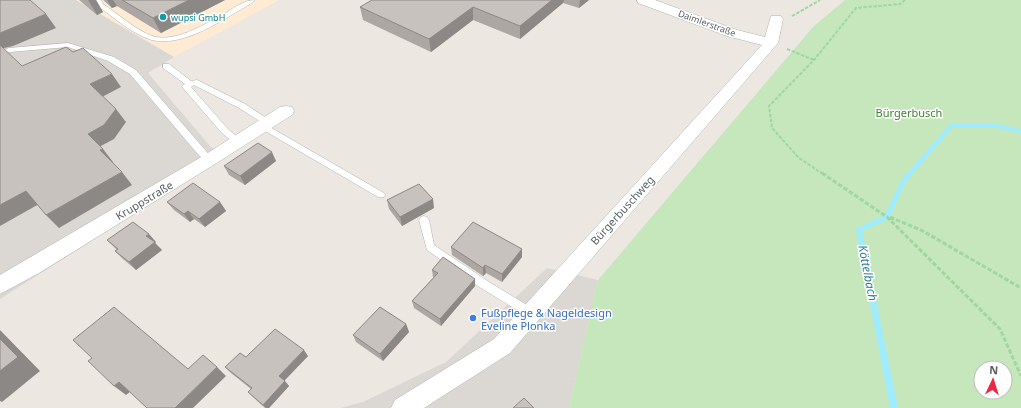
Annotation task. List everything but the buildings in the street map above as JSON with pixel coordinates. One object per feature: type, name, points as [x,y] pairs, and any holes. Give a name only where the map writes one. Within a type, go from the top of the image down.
[{"type":"street","name":"Daimlerstraße","points":[[643,0],[732,33],[771,43]]},
{"type":"street","name":"Bürgerbuschweg","points":[[403,408],[502,346],[771,43],[776,19]]},
{"type":"street","name":"Kruppstraße","points":[[0,285],[209,160],[286,111]]},
{"type":"lane","points":[[98,0],[100,5],[149,37],[168,40],[195,31],[252,0]]},
{"type":"lane","points":[[0,53],[9,50],[68,45],[110,59],[133,72],[198,150],[209,160]]},
{"type":"lane","points":[[166,66],[190,84]]},
{"type":"lane","points":[[238,142],[224,130],[186,86],[194,82],[242,106],[266,124],[381,195]]},
{"type":"lane","points":[[424,220],[430,247],[485,286],[531,313]]},
{"type":"path","points":[[776,19],[794,15],[820,0]]},
{"type":"path","points":[[905,0],[900,4],[856,8],[814,60],[770,106],[772,128],[799,158],[887,216],[1000,329],[1021,376]]},
{"type":"path","points":[[771,43],[814,60]]},
{"type":"path","points":[[887,216],[923,230],[1021,288]]},
{"type":"shaded area","points":[[0,0],[76,0],[174,57],[148,73],[210,146],[224,157],[0,299]]},
{"type":"shaded area","name":"wupsi GmbH","points":[[76,0],[279,0],[174,57]]},
{"type":"shaded area","points":[[547,268],[598,280],[569,408],[340,408],[363,402],[446,362]]},
{"type":"green space","name":"Bürgerbusch","points":[[845,0],[1021,0],[1021,408],[569,408],[598,280],[813,27]]},
{"type":"waterway","name":"Köttelbach","points":[[894,408],[859,230],[887,217],[904,181],[951,126],[997,126],[1021,131]]},
{"type":"place","name":"wupsi GmbH","points":[[163,17]]},
{"type":"place","name":"Fußpflege & Nageldesign Eveline Plonka","points":[[473,318]]}]
